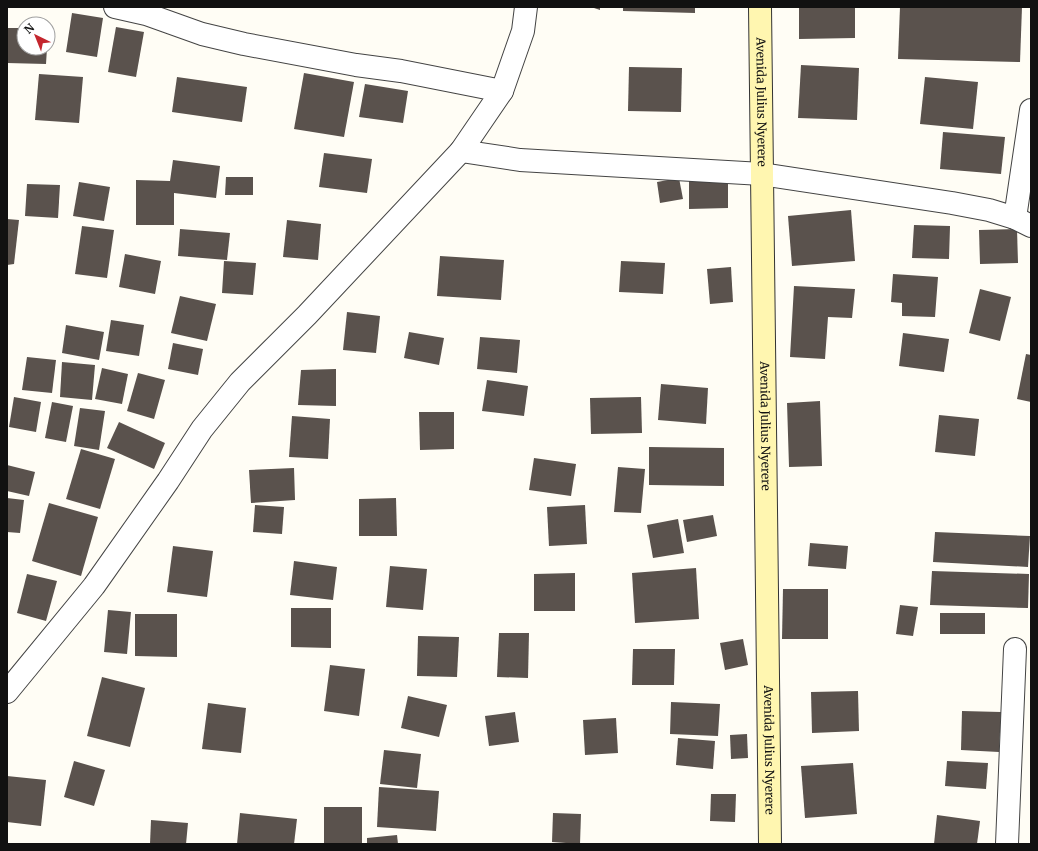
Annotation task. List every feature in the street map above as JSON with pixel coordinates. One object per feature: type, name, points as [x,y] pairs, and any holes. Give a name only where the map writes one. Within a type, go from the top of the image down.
[{"type":"street","points":[[115,7],[146,14],[202,34],[244,44],[356,66],[401,71],[502,91]]},
{"type":"street","points":[[7,692],[94,586],[168,481],[202,429],[240,382],[307,315],[461,151],[502,91],[523,31],[526,7]]},
{"type":"street","name":"Avenida Julius Nyerere","points":[[760,7],[770,844]]},
{"type":"street","points":[[461,151],[520,160],[762,174],[952,203],[989,210],[1023,222],[1031,110]]},
{"type":"street","points":[[1007,844],[1015,649]]},
{"type":"building","points":[[591,7],[600,7],[600,10]]},
{"type":"building","points":[[623,7],[695,7],[695,13],[623,11]]},
{"type":"building","points":[[799,7],[855,7],[855,38],[799,39]]},
{"type":"building","points":[[900,7],[1022,7],[1020,62],[898,59]]},
{"type":"building","points":[[72,13],[103,18],[97,57],[66,52]]},
{"type":"building","points":[[116,27],[144,32],[136,77],[108,72]]},
{"type":"building","points":[[7,28],[16,28],[16,56],[46,56],[46,64],[7,63]]},
{"type":"building","points":[[801,65],[859,68],[857,120],[798,118]]},
{"type":"building","points":[[629,67],[682,68],[681,112],[628,111]]},
{"type":"building","points":[[304,73],[354,82],[344,137],[294,129]]},
{"type":"building","points":[[39,74],[83,77],[79,123],[35,120]]},
{"type":"building","points":[[177,77],[247,87],[242,122],[172,112]]},
{"type":"building","points":[[925,77],[978,82],[973,129],[920,124]]},
{"type":"building","points":[[365,84],[408,91],[403,123],[359,117]]},
{"type":"building","points":[[943,132],[1005,137],[1001,174],[940,169]]},
{"type":"building","points":[[324,153],[372,159],[367,193],[319,187]]},
{"type":"building","points":[[173,160],[220,166],[216,198],[174,193],[174,225],[136,225],[136,180],[170,181]]},
{"type":"building","points":[[226,177],[253,177],[253,195],[225,195]]},
{"type":"building","points":[[728,177],[728,208],[689,209],[689,178]]},
{"type":"building","points":[[679,178],[683,199],[660,203],[657,182]]},
{"type":"building","points":[[79,182],[110,187],[104,221],[73,216]]},
{"type":"building","points":[[27,184],[60,185],[58,218],[25,216]]},
{"type":"building","points":[[851,210],[855,261],[792,266],[788,216]]},
{"type":"building","points":[[7,219],[19,220],[14,264],[7,265]]},
{"type":"building","points":[[287,220],[321,224],[318,260],[283,257]]},
{"type":"building","points":[[914,225],[950,226],[949,259],[912,258]]},
{"type":"building","points":[[82,226],[114,230],[107,278],[75,274]]},
{"type":"building","points":[[180,229],[230,233],[227,260],[178,256]]},
{"type":"building","points":[[1017,229],[1018,263],[980,264],[979,230]]},
{"type":"building","points":[[125,254],[161,261],[155,294],[119,287]]},
{"type":"building","points":[[440,256],[504,260],[501,300],[437,296]]},
{"type":"building","points":[[224,261],[256,263],[253,295],[222,293]]},
{"type":"building","points":[[621,261],[665,263],[663,294],[619,292]]},
{"type":"building","points":[[731,267],[733,302],[710,304],[707,269]]},
{"type":"building","points":[[893,274],[938,277],[935,317],[902,316],[902,303],[891,302]]},
{"type":"building","points":[[794,286],[855,289],[852,318],[828,317],[825,359],[790,357]]},
{"type":"building","points":[[980,289],[1011,297],[1000,341],[969,333]]},
{"type":"building","points":[[180,296],[216,304],[207,341],[171,333]]},
{"type":"building","points":[[347,312],[380,316],[376,353],[343,350]]},
{"type":"building","points":[[111,320],[144,325],[139,356],[106,351]]},
{"type":"building","points":[[66,325],[104,332],[99,360],[62,353]]},
{"type":"building","points":[[409,332],[444,338],[439,365],[404,358]]},
{"type":"building","points":[[903,333],[949,339],[944,372],[899,366]]},
{"type":"building","points":[[480,337],[520,340],[517,373],[477,369]]},
{"type":"building","points":[[173,343],[203,349],[198,375],[168,369]]},
{"type":"building","points":[[1026,354],[1031,355],[1031,402],[1017,399]]},
{"type":"building","points":[[27,357],[56,360],[52,393],[22,390]]},
{"type":"building","points":[[62,362],[95,365],[92,400],[60,397]]},
{"type":"building","points":[[102,368],[128,374],[122,404],[95,399]]},
{"type":"building","points":[[336,369],[336,406],[298,405],[301,370]]},
{"type":"building","points":[[138,373],[165,380],[154,419],[127,411]]},
{"type":"building","points":[[487,380],[528,386],[524,416],[482,411]]},
{"type":"building","points":[[661,384],[708,388],[706,424],[658,420]]},
{"type":"building","points":[[14,397],[41,402],[36,432],[9,427]]},
{"type":"building","points":[[641,397],[642,433],[591,434],[590,398]]},
{"type":"building","points":[[820,401],[822,466],[789,467],[787,403]]},
{"type":"building","points":[[52,402],[73,406],[66,442],[45,438]]},
{"type":"building","points":[[80,408],[105,411],[99,450],[74,446]]},
{"type":"building","points":[[419,412],[454,412],[454,449],[420,450]]},
{"type":"building","points":[[939,415],[979,419],[975,456],[935,452]]},
{"type":"building","points":[[292,416],[330,419],[328,459],[289,457]]},
{"type":"building","points":[[119,422],[165,443],[154,469],[107,448]]},
{"type":"building","points":[[649,447],[724,448],[724,486],[649,485]]},
{"type":"building","points":[[81,449],[115,459],[100,509],[66,499]]},
{"type":"building","points":[[534,458],[576,464],[571,496],[529,490]]},
{"type":"building","points":[[7,465],[35,472],[29,496],[7,491]]},
{"type":"building","points":[[618,467],[645,469],[641,513],[614,512]]},
{"type":"building","points":[[294,468],[295,500],[251,503],[249,470]]},
{"type":"building","points":[[7,498],[24,500],[20,533],[7,532]]},
{"type":"building","points":[[396,498],[397,536],[359,536],[359,499]]},
{"type":"building","points":[[49,503],[98,517],[81,576],[32,561]]},
{"type":"building","points":[[255,505],[284,507],[282,534],[253,532]]},
{"type":"building","points":[[585,505],[587,544],[549,546],[547,507]]},
{"type":"building","points":[[713,515],[717,536],[687,542],[683,520]]},
{"type":"building","points":[[678,519],[684,553],[653,558],[647,525]]},
{"type":"building","points":[[935,532],[1030,536],[1028,567],[933,562]]},
{"type":"building","points":[[810,543],[848,546],[846,569],[808,566]]},
{"type":"building","points":[[173,546],[213,551],[207,597],[167,592]]},
{"type":"building","points":[[294,561],[337,567],[333,600],[290,595]]},
{"type":"building","points":[[390,566],[427,569],[423,610],[386,607]]},
{"type":"building","points":[[696,568],[699,619],[635,623],[632,573]]},
{"type":"building","points":[[932,571],[1029,574],[1028,608],[930,605]]},
{"type":"building","points":[[575,573],[575,611],[534,611],[534,574]]},
{"type":"building","points":[[27,574],[57,581],[46,621],[17,613]]},
{"type":"building","points":[[783,589],[828,589],[828,639],[782,639]]},
{"type":"building","points":[[900,605],[918,607],[913,636],[896,634]]},
{"type":"building","points":[[291,608],[331,608],[331,648],[291,647]]},
{"type":"building","points":[[108,610],[131,612],[127,654],[104,652]]},
{"type":"building","points":[[940,613],[985,613],[985,634],[940,634]]},
{"type":"building","points":[[135,614],[177,614],[177,657],[135,656]]},
{"type":"building","points":[[499,633],[529,633],[528,678],[497,677]]},
{"type":"building","points":[[418,636],[459,637],[457,677],[417,676]]},
{"type":"building","points":[[743,639],[748,665],[725,670],[720,643]]},
{"type":"building","points":[[633,649],[675,649],[674,685],[632,685]]},
{"type":"building","points":[[330,665],[365,669],[359,716],[324,711]]},
{"type":"building","points":[[102,677],[145,688],[130,747],[87,736]]},
{"type":"building","points":[[858,691],[859,731],[812,733],[811,692]]},
{"type":"building","points":[[408,696],[447,705],[439,737],[401,728]]},
{"type":"building","points":[[671,702],[720,704],[718,736],[670,734]]},
{"type":"building","points":[[208,703],[246,708],[241,753],[202,749]]},
{"type":"building","points":[[962,711],[1001,712],[999,752],[961,750]]},
{"type":"building","points":[[515,712],[519,742],[489,746],[485,716]]},
{"type":"building","points":[[616,718],[618,753],[585,755],[583,720]]},
{"type":"building","points":[[747,734],[748,758],[731,759],[730,735]]},
{"type":"building","points":[[678,738],[715,741],[713,769],[676,765]]},
{"type":"building","points":[[384,750],[421,754],[417,788],[380,784]]},
{"type":"building","points":[[74,761],[105,770],[94,806],[64,797]]},
{"type":"building","points":[[947,761],[988,763],[986,789],[945,786]]},
{"type":"building","points":[[853,763],[857,814],[805,818],[801,766]]},
{"type":"building","points":[[7,776],[46,780],[41,826],[7,822]]},
{"type":"building","points":[[379,787],[439,791],[436,831],[377,827]]},
{"type":"building","points":[[711,794],[736,794],[735,822],[710,821]]},
{"type":"building","points":[[324,807],[362,807],[362,844],[324,844]]},
{"type":"building","points":[[240,813],[297,819],[294,844],[237,844]]},
{"type":"building","points":[[553,813],[581,814],[580,844],[552,842]]},
{"type":"building","points":[[937,815],[980,821],[977,844],[934,844]]},
{"type":"building","points":[[151,820],[188,823],[186,844],[150,844]]},
{"type":"building","points":[[397,835],[398,844],[367,844],[367,838]]}]
